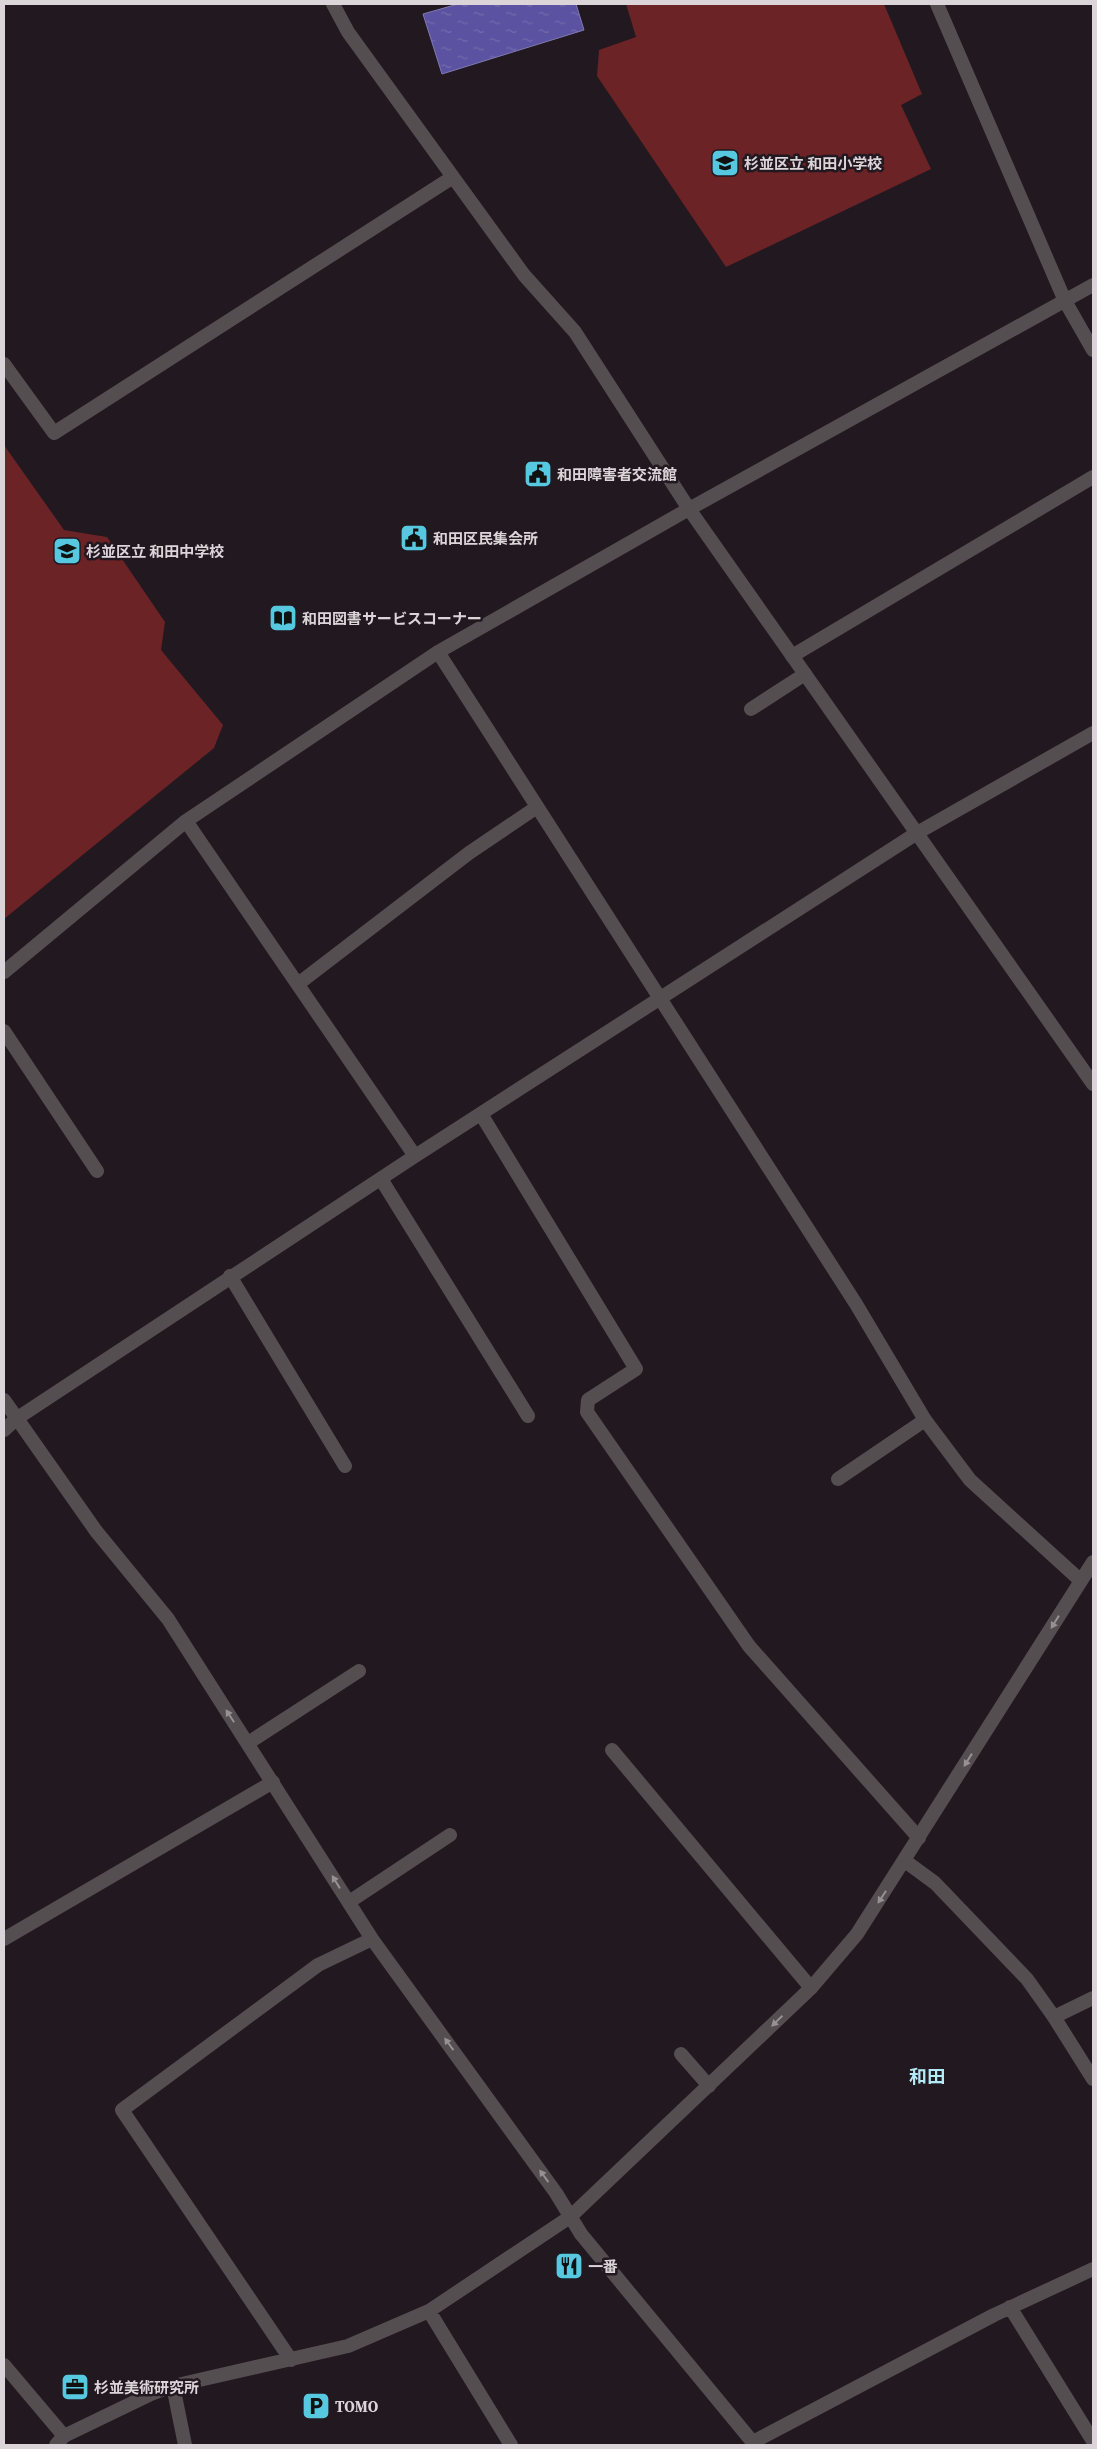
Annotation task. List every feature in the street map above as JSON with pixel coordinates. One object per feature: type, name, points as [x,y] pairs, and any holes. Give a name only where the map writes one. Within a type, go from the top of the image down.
[{"type":"street","points":[[336,4],[348,32],[524,275],[574,332],[689,509],[1093,1084]]},
{"type":"street","points":[[937,4],[1065,301],[1093,350]]},
{"type":"street","points":[[4,364],[54,433],[454,177]]},
{"type":"street","points":[[4,972],[186,820],[438,652],[689,509],[1093,285]]},
{"type":"street","points":[[792,656],[1093,478]]},
{"type":"street","points":[[438,652],[856,1304],[925,1420],[970,1480],[1081,1581]]},
{"type":"street","points":[[751,709],[805,674]]},
{"type":"street","points":[[4,1430],[16,1419],[230,1276],[917,833],[1093,733]]},
{"type":"street","points":[[298,984],[469,853],[537,807]]},
{"type":"street","points":[[186,820],[415,1156]]},
{"type":"street","points":[[4,1031],[97,1171]]},
{"type":"street","points":[[481,1114],[636,1369],[588,1400],[587,1412],[749,1646],[919,1838]]},
{"type":"street","points":[[381,1180],[528,1416]]},
{"type":"street","points":[[230,1276],[345,1466]]},
{"type":"street","points":[[4,1400],[96,1531],[168,1619],[372,1939],[556,2193],[581,2234],[754,2444],[918,2353],[1093,2269]]},
{"type":"street","points":[[838,1479],[925,1420]]},
{"type":"street","points":[[4,2365],[60,2441],[151,2394],[173,2386],[348,2346],[429,2311],[570,2217],[811,1988],[857,1934],[1093,1562]]},
{"type":"street","points":[[248,1743],[359,1670]]},
{"type":"street","points":[[612,1750],[811,1988]]},
{"type":"street","points":[[4,1939],[273,1782]]},
{"type":"street","points":[[349,1902],[450,1835]]},
{"type":"street","points":[[905,1861],[935,1883],[1027,1979],[1054,2017],[1093,2079]]},
{"type":"street","points":[[291,2360],[122,2110],[318,1964],[372,1939]]},
{"type":"street","points":[[1054,2017],[1093,1998]]},
{"type":"street","points":[[681,2054],[708,2086]]},
{"type":"street","points":[[1010,2308],[1093,2441]]},
{"type":"street","points":[[429,2311],[511,2445]]},
{"type":"street","points":[[173,2386],[185,2445]]},
{"type":"shaded area","points":[[626,4],[884,4],[922,94],[901,105],[931,169],[726,267],[597,76],[599,50],[636,37]]},
{"type":"shaded area","name":"杉並区立 和田中学校","points":[[4,445],[64,530],[107,537],[165,622],[161,650],[223,725],[214,748],[4,919]]},
{"type":"water","points":[[458,4],[576,4],[584,30],[442,74],[423,14]]},
{"type":"place","name":"杉並区立 和田小学校","points":[[725,163]]},
{"type":"place","name":"和田障害者交流館","points":[[538,474]]},
{"type":"place","name":"和田区民集会所","points":[[414,538]]},
{"type":"place","name":"杉並区立 和田中学校","points":[[67,551]]},
{"type":"place","name":"和田図書サービスコーナー","points":[[283,618]]},
{"type":"place","name":"一番","points":[[569,2266]]},
{"type":"place","name":"杉並美術研究所","points":[[75,2387]]},
{"type":"place","name":"TOMO","points":[[316,2406]]},
{"type":"district","name":"和田","points":[[927,2076]]}]
